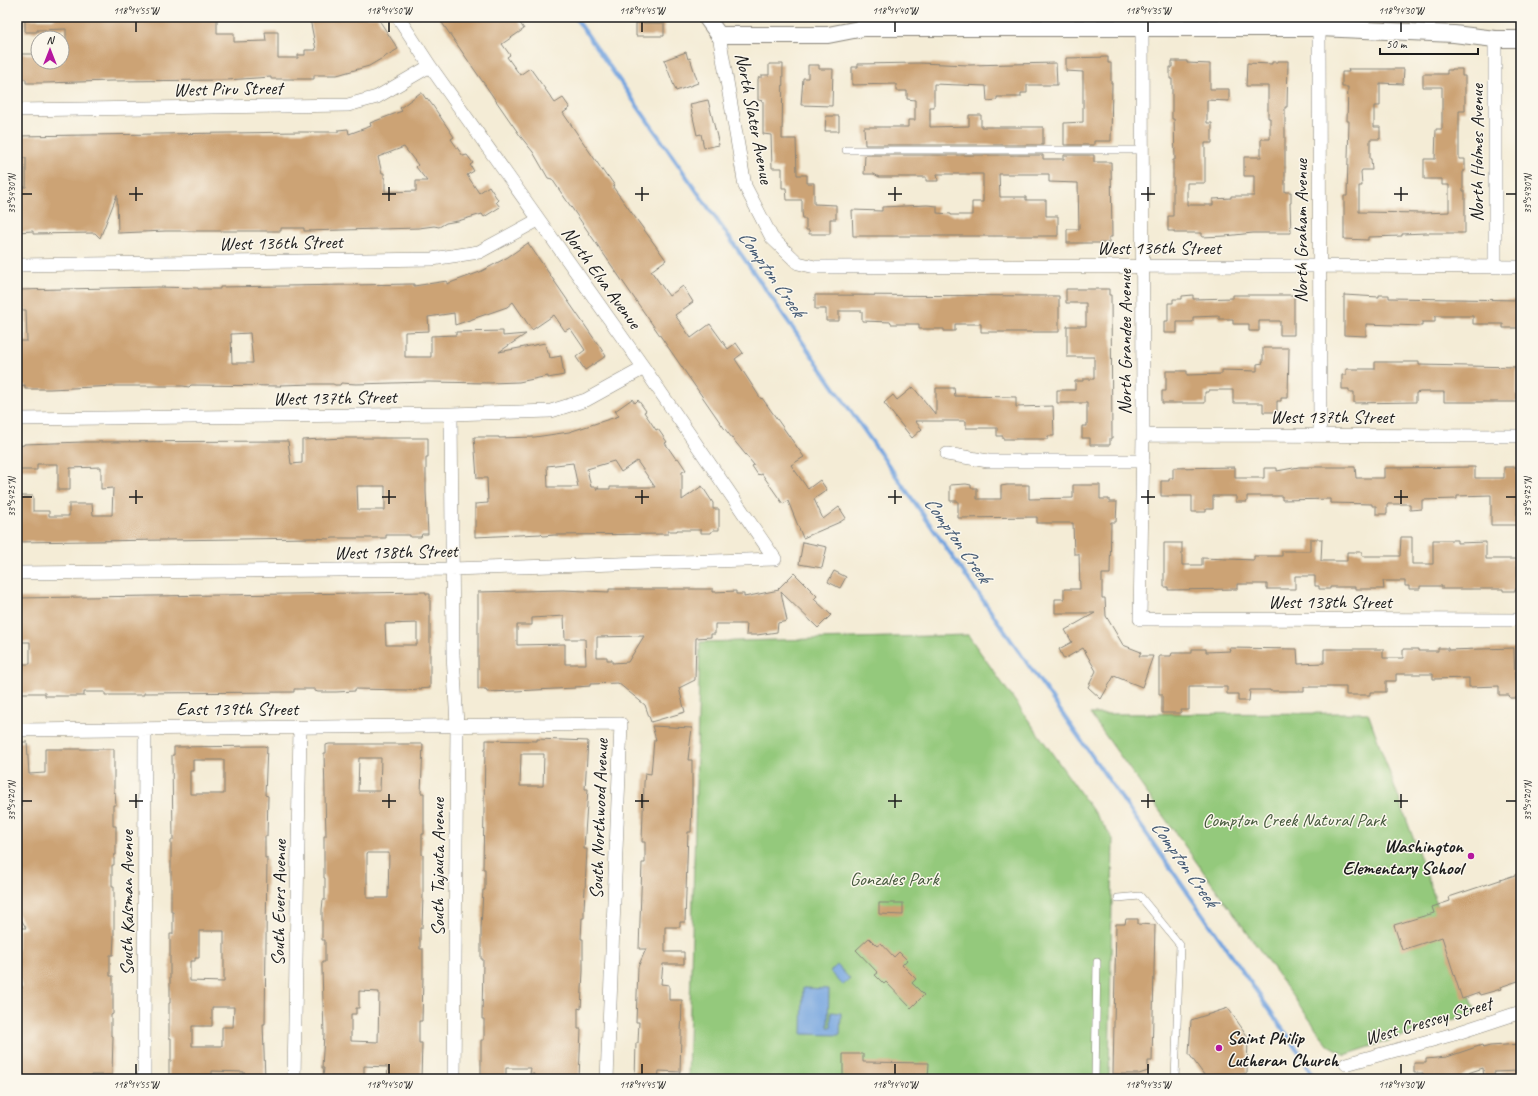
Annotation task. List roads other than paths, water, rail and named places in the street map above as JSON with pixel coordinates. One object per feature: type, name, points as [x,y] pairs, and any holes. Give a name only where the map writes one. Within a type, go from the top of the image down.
[{"type":"street","name":"North Elva Avenue","points":[[398,17],[430,66],[644,368],[775,559]]},
{"type":"street","name":"North Slater Avenue","points":[[706,17],[719,35],[745,186],[772,238],[798,263]]},
{"type":"street","points":[[719,35],[828,35],[864,28],[1142,23],[1319,28],[1454,34],[1495,39],[1521,39]]},
{"type":"street","name":"North Grandee Avenue","points":[[1140,619],[1143,461],[1142,23]]},
{"type":"street","name":"North Graham Avenue","points":[[1319,28],[1320,435]]},
{"type":"street","name":"North Holmes Avenue","points":[[1495,39],[1495,267]]},
{"type":"street","name":"West Piru Street","points":[[17,110],[348,105],[377,97],[430,66]]},
{"type":"street","name":"West 136th Street","points":[[17,265],[432,259],[479,252],[538,220]]},
{"type":"street","name":"West 136th Street","points":[[798,263],[815,267],[1521,267]]},
{"type":"street","name":"West 137th Street","points":[[17,419],[451,414],[551,411],[586,400],[644,368]]},
{"type":"street","name":"South Tajauta Avenue","points":[[451,414],[451,569],[453,655],[457,725],[454,1079]]},
{"type":"street","name":"West 137th Street","points":[[1143,435],[1521,436]]},
{"type":"street","points":[[947,454],[988,461],[1143,461]]},
{"type":"street","name":"West 138th Street","points":[[17,573],[451,569],[775,559]]},
{"type":"street","name":"West 138th Street","points":[[1140,619],[1521,620]]},
{"type":"street","name":"South Northwood Avenue","points":[[457,725],[621,724],[607,1079]]},
{"type":"street","name":"East 139th Street","points":[[17,730],[457,725]]},
{"type":"street","name":"South Evers Avenue","points":[[294,1079],[300,727]]},
{"type":"street","name":"South Kalsman Avenue","points":[[144,1079],[146,728]]},
{"type":"street","name":"West Cressey Street","points":[[1346,1064],[1454,1034],[1521,1012]]},
{"type":"lane","points":[[846,150],[1142,150]]},
{"type":"lane","points":[[1118,898],[1140,896],[1180,945],[1175,1079]]},
{"type":"lane","points":[[1095,1079],[1097,962]]},
{"type":"water","points":[[837,965],[850,979],[843,985],[830,972]]},
{"type":"water","points":[[803,988],[829,989],[828,1027],[831,1027],[831,1012],[841,1013],[840,1035],[802,1034]]},
{"type":"waterway","name":"Compton Creek","points":[[575,17],[1304,1059],[1315,1079]]},
{"type":"place","name":"Washington Elementary School","points":[[1471,856]]},
{"type":"place","name":"Saint Philip Lutheran Church","points":[[1219,1048]]},
{"type":"park label","name":"Compton Creek Natural Park","points":[[1294,819]]},
{"type":"park label","name":"Gonzales Park","points":[[894,878]]}]
